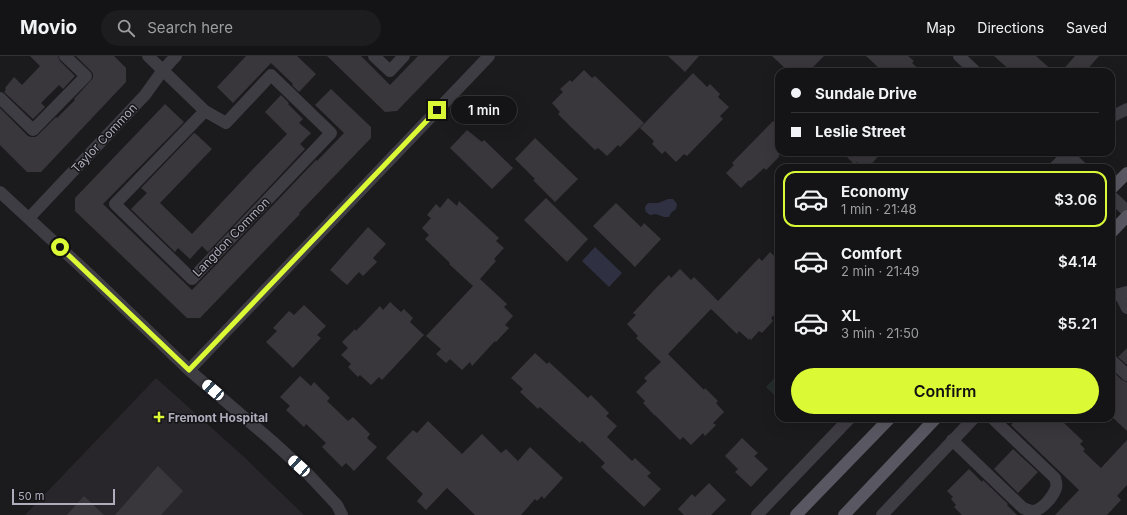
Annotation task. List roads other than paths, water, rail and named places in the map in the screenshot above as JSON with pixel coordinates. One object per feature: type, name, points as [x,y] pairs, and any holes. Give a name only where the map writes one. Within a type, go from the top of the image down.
[{"type":"main road","points":[[1115,185],[1127,173]]},
{"type":"main road","points":[[1115,229],[1127,216]]},
{"type":"main road","points":[[796,515],[886,422]]},
{"type":"main road","points":[[844,515],[932,422]]},
{"type":"street","points":[[0,98],[33,130],[86,76],[65,56]]},
{"type":"street","points":[[148,56],[205,111]]},
{"type":"street","name":"Taylor Common","points":[[28,218],[145,94],[163,70],[176,56]]},
{"type":"street","points":[[374,56],[390,71],[404,56]]},
{"type":"street","points":[[189,370],[488,56]]},
{"type":"street","points":[[959,56],[972,68]]},
{"type":"street","name":"Langdon Common","points":[[271,75],[331,133],[192,279],[115,204],[205,111],[226,123],[271,75]]},
{"type":"street","points":[[1115,115],[1127,109]]},
{"type":"street","points":[[1057,164],[1064,156]]},
{"type":"street","points":[[1070,156],[1078,164]]},
{"type":"street","points":[[0,192],[189,370],[308,474],[337,505],[342,515]]},
{"type":"street","points":[[1115,200],[1127,211]]},
{"type":"street","points":[[1119,294],[1127,308]]},
{"type":"street","points":[[1115,364],[1127,375]]},
{"type":"street","points":[[757,515],[846,422]]},
{"type":"street","points":[[882,515],[970,422]]},
{"type":"street","points":[[952,440],[1023,508],[1032,511],[1039,509],[1053,494],[1056,484],[1055,478],[996,422]]},
{"type":"water","points":[[668,199],[673,199],[677,204],[676,209],[669,217],[656,214],[650,215],[646,212],[645,207],[649,203],[658,203]]},
{"type":"water","points":[[595,247],[622,273],[609,287],[582,261]]},
{"type":"place","name":"Fremont Hospital","points":[[159,417]]}]
